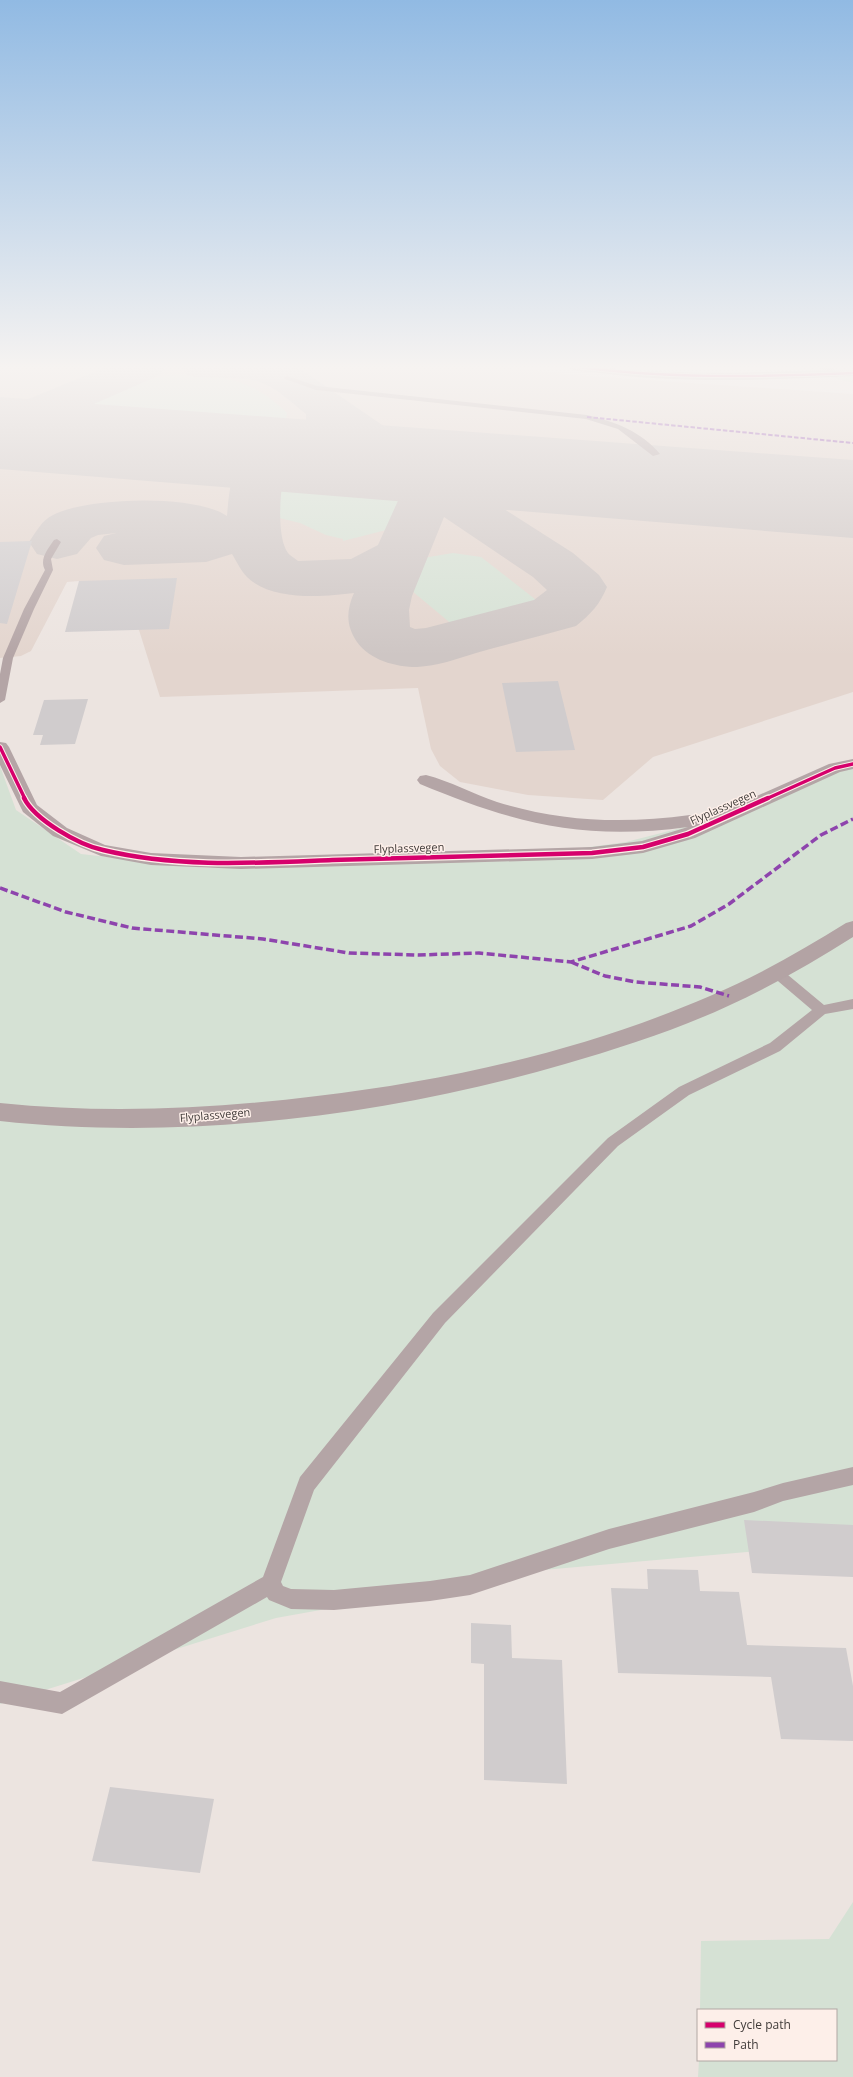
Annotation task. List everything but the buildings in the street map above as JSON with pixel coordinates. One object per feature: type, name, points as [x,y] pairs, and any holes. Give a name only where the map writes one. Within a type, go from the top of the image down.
[{"type":"main road","name":"Flyplassvegen","points":[[0,1112],[30,1116],[98,1119],[182,1119],[332,1104],[416,1090],[499,1073],[597,1046],[647,1030],[777,973],[853,928]]},
{"type":"street","name":"Flyplassvegen","points":[[0,747],[29,808],[60,832],[101,850],[151,859],[241,863],[592,853],[643,847],[688,834],[835,768],[853,764]]},
{"type":"street","name":"Flyplassvegen","points":[[426,780],[491,806],[552,822],[589,827],[659,826],[729,815]]},
{"type":"lane","points":[[0,700],[8,658],[48,569],[45,560],[57,542]]},
{"type":"lane","points":[[48,569],[58,573]]},
{"type":"lane","points":[[777,973],[821,1010]]},
{"type":"lane","points":[[0,1692],[62,1703],[270,1584],[306,1484],[439,1318],[613,1142],[684,1091],[775,1047],[821,1010],[853,1004]]},
{"type":"lane","points":[[270,1584],[276,1593],[291,1599],[334,1600],[430,1591],[470,1585],[609,1539],[754,1502],[783,1492],[853,1476]]},
{"type":"shaded area","points":[[0,463],[853,463],[853,692],[653,757],[603,800],[528,795],[460,782],[440,766],[431,749],[418,688],[160,697],[139,630],[79,581],[67,582],[31,651],[21,656],[0,658]]},
{"type":"green space","points":[[282,477],[284,481],[310,484],[390,485],[406,507],[398,527],[343,541],[343,539],[326,535],[300,523],[271,516],[269,514],[270,487]]},
{"type":"green space","points":[[176,525],[183,528],[184,536],[123,538],[129,528],[133,526]]},
{"type":"green space","points":[[453,553],[481,557],[540,603],[539,607],[481,624],[454,626],[412,591],[404,580],[410,564],[423,558]]},
{"type":"green space","points":[[853,759],[853,1540],[814,1546],[543,1570],[276,1618],[0,1704],[0,766],[16,810],[81,854],[206,868],[487,861],[626,842],[728,816]]},
{"type":"green space","points":[[853,1902],[853,2077],[698,2077],[699,2061],[837,2061],[837,2009],[700,2009],[701,1941],[829,1939]]},
{"type":"taxiway","points":[[261,463],[254,501],[255,536],[259,552],[267,565],[279,574],[299,578],[333,578],[354,576],[381,567],[401,555]]},
{"type":"taxiway","points":[[411,463],[428,473],[432,479],[432,483]]},
{"type":"taxiway","points":[[432,483],[449,473],[477,470]]},
{"type":"taxiway","points":[[432,483],[446,495],[553,565],[578,587],[572,600],[555,613],[428,647],[403,647],[393,644],[381,631],[378,622],[382,596],[402,554],[432,483]]},
{"type":"taxiway","points":[[57,542],[69,528],[86,521],[102,518],[139,516],[191,521],[203,525],[212,532],[218,540],[206,545],[124,548]]},
{"type":"runway","points":[[387,463],[853,499]]},
{"type":"marked path","points":[[0,888],[66,912],[132,928],[263,939],[349,953],[418,955],[479,953],[571,962],[691,926],[729,904],[821,835],[853,819]]},
{"type":"marked path","points":[[571,962],[605,976],[636,982],[700,987],[729,996]]},
{"type":"cycle path","points":[[0,747],[29,808],[60,832],[101,850],[151,859],[241,863],[592,853],[643,847],[688,834],[835,768],[853,764]]}]
